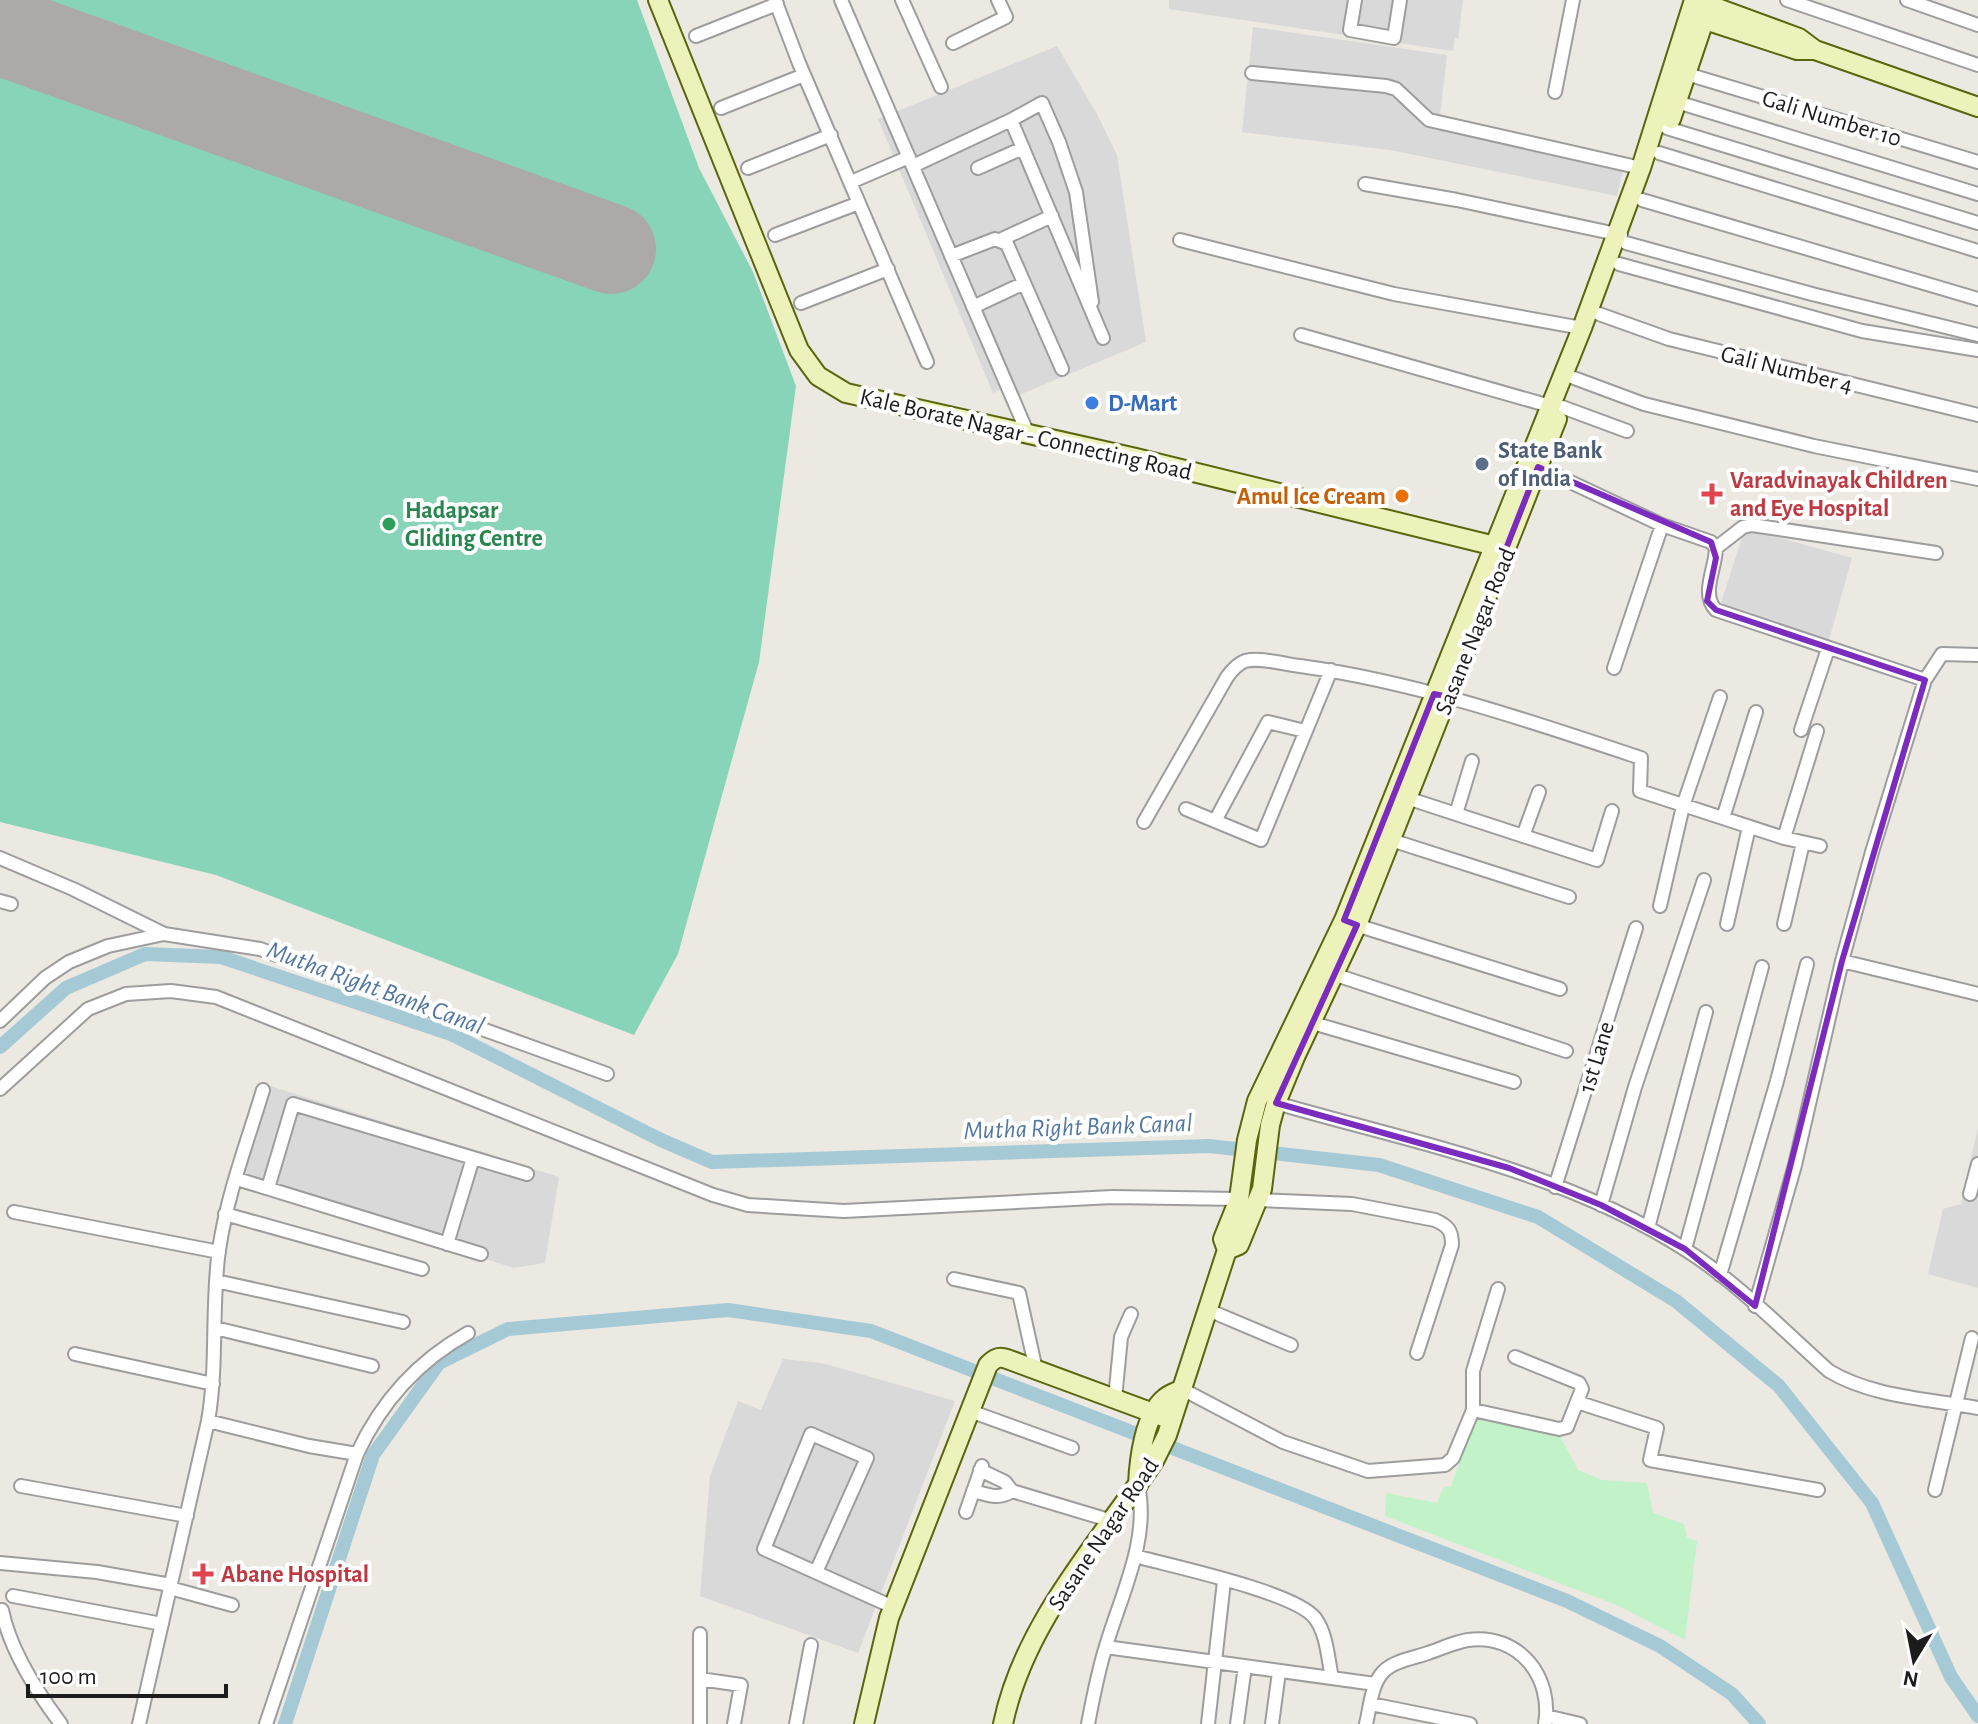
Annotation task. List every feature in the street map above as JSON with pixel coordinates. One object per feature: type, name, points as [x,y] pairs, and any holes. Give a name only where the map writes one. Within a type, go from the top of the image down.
[{"type":"street","name":"Kale Borate Nagar - Connecting Road","points":[[658,0],[799,350],[818,376],[846,393],[1495,546]]},
{"type":"street","points":[[841,0],[1028,434]]},
{"type":"street","points":[[902,0],[941,87]]},
{"type":"street","points":[[953,43],[1006,17],[998,0]]},
{"type":"street","points":[[1355,0],[1350,30],[1394,38],[1400,0]]},
{"type":"street","points":[[1555,92],[1573,0]]},
{"type":"street","points":[[1787,0],[1978,65]]},
{"type":"street","points":[[1907,0],[1978,25]]},
{"type":"street","points":[[696,36],[776,2],[804,75],[927,362]]},
{"type":"street","points":[[1701,7],[1799,38],[1815,50],[1978,107]]},
{"type":"street","name":"Sasane Nagar Road","points":[[1351,923],[1556,406],[1582,328],[1642,200],[1687,74],[1701,7]]},
{"type":"street","name":"Sasane Nagar Road","points":[[1556,406],[1574,378],[1619,264],[1641,168],[1701,7]]},
{"type":"street","points":[[1252,73],[1386,86],[1396,89],[1429,120],[1641,168]]},
{"type":"street","name":"Gali Number 10","points":[[1687,74],[1978,162]]},
{"type":"street","points":[[721,108],[804,75]]},
{"type":"street","points":[[1677,102],[1978,194]]},
{"type":"street","points":[[851,182],[911,162],[1011,120],[1042,103],[1076,192],[1093,314]]},
{"type":"street","points":[[1011,120],[1103,338]]},
{"type":"street","points":[[1667,128],[1978,223]]},
{"type":"street","points":[[748,168],[831,135]]},
{"type":"street","points":[[978,168],[1023,148]]},
{"type":"street","points":[[1659,153],[1978,251]]},
{"type":"street","points":[[1365,184],[1457,200],[1624,239],[1828,298],[1978,335]]},
{"type":"street","points":[[1642,200],[1978,299]]},
{"type":"street","points":[[775,235],[859,203]]},
{"type":"street","points":[[951,256],[1002,239],[1052,216]]},
{"type":"street","points":[[1002,239],[1007,244],[1062,369]]},
{"type":"street","points":[[1180,240],[1379,291],[1582,328]]},
{"type":"street","points":[[1619,264],[1862,331],[1978,350]]},
{"type":"street","points":[[801,303],[888,269]]},
{"type":"street","points":[[973,307],[1024,283]]},
{"type":"street","name":"Gali Number 4","points":[[1599,314],[1669,339],[1978,415]]},
{"type":"street","points":[[1301,335],[1556,406],[1627,431]]},
{"type":"street","points":[[1574,378],[1644,404],[1814,446],[1978,479]]},
{"type":"street","points":[[1532,464],[1662,525],[1711,542],[1716,548]]},
{"type":"street","name":"Sasane Nagar Road","points":[[1003,1724],[1020,1669],[1051,1608],[1138,1486],[1147,1458],[1170,1428],[1227,1250],[1223,1239],[1239,1199],[1247,1140],[1257,1101],[1305,1021],[1391,840],[1495,546],[1532,464]]},
{"type":"street","points":[[1614,668],[1662,525]]},
{"type":"street","points":[[1925,680],[1716,610],[1708,596],[1716,548],[1743,527],[1752,525],[1936,553]]},
{"type":"street","points":[[1801,730],[1828,649]]},
{"type":"street","points":[[1755,1306],[1795,1165],[1842,961],[1925,680],[1942,654],[1978,655]]},
{"type":"street","points":[[1144,822],[1235,666],[1246,661],[1263,661],[1331,670],[1441,696],[1641,758],[1640,791],[1784,838],[1820,846]]},
{"type":"street","points":[[1186,809],[1261,840],[1331,670]]},
{"type":"street","points":[[1660,906],[1683,806],[1720,697]]},
{"type":"street","points":[[1723,818],[1756,712]]},
{"type":"street","points":[[1215,821],[1268,722],[1305,731]]},
{"type":"street","points":[[1784,838],[1817,731]]},
{"type":"street","points":[[1456,814],[1472,761]]},
{"type":"street","points":[[1523,836],[1539,792]]},
{"type":"street","points":[[1407,798],[1597,860],[1612,811]]},
{"type":"street","points":[[1727,924],[1749,827]]},
{"type":"street","points":[[1391,840],[1569,897]]},
{"type":"street","points":[[1784,924],[1803,843]]},
{"type":"street","points":[[0,858],[73,889],[164,934],[260,949],[607,1074]]},
{"type":"street","points":[[1601,1205],[1635,1087],[1704,880]]},
{"type":"street","points":[[1351,923],[1560,989]]},
{"type":"street","name":"1st Lane","points":[[1555,1187],[1636,928]]},
{"type":"street","points":[[0,1021],[45,978],[69,962],[108,946],[164,934]]},
{"type":"street","points":[[1842,961],[1978,994]]},
{"type":"street","points":[[1720,1275],[1777,1081],[1807,964]]},
{"type":"street","points":[[1685,1249],[1762,967]]},
{"type":"street","points":[[1328,973],[1566,1051]]},
{"type":"street","points":[[0,1089],[88,1009],[126,994],[171,991],[216,997],[684,1184],[748,1205],[844,1211],[1112,1197],[1239,1199]]},
{"type":"street","points":[[1648,1228],[1706,1012]]},
{"type":"street","points":[[1305,1021],[1514,1082]]},
{"type":"street","name":"Sasane Nagar Road","points":[[1227,1250],[1239,1245],[1259,1200],[1276,1103],[1295,1057],[1305,1021]]},
{"type":"street","points":[[139,1724],[208,1421],[213,1384],[216,1281],[225,1214],[263,1090]]},
{"type":"street","points":[[1276,1103],[1472,1157],[1601,1205],[1685,1249],[1720,1275],[1829,1371],[1848,1382],[1978,1408]]},
{"type":"street","points":[[268,1188],[293,1104],[527,1174]]},
{"type":"street","points":[[447,1244],[473,1158]]},
{"type":"street","points":[[1970,1194],[1978,1164]]},
{"type":"street","points":[[237,1179],[481,1254]]},
{"type":"street","points":[[1259,1200],[1352,1204],[1435,1220],[1447,1226],[1452,1233],[1452,1245],[1417,1353]]},
{"type":"street","points":[[14,1212],[219,1252]]},
{"type":"street","points":[[225,1214],[422,1269]]},
{"type":"street","points":[[954,1279],[1019,1293],[1036,1370]]},
{"type":"street","points":[[216,1281],[403,1322]]},
{"type":"street","points":[[1147,1458],[1150,1421],[1165,1398],[1182,1389],[1283,1442],[1368,1471],[1449,1463],[1473,1410],[1473,1371],[1498,1289]]},
{"type":"street","points":[[1208,1310],[1291,1345]]},
{"type":"street","points":[[1115,1399],[1121,1337],[1131,1314]]},
{"type":"street","points":[[215,1328],[372,1366]]},
{"type":"street","points":[[266,1724],[357,1454],[368,1431],[398,1389],[447,1345],[468,1333]]},
{"type":"street","points":[[1935,1490],[1972,1338]]},
{"type":"street","points":[[75,1354],[213,1384]]},
{"type":"street","points":[[864,1724],[893,1607],[988,1365],[1000,1357],[1115,1399],[1150,1421],[1170,1428]]},
{"type":"street","points":[[1473,1410],[1562,1429],[1567,1427],[1582,1389],[1579,1383],[1515,1357]]},
{"type":"street","points":[[1577,1402],[1657,1428],[1650,1460],[1818,1490]]},
{"type":"street","points":[[970,1411],[1072,1448]]},
{"type":"street","points":[[208,1421],[309,1446],[357,1454]]},
{"type":"street","points":[[816,1572],[867,1458],[811,1434],[764,1549],[893,1607]]},
{"type":"street","points":[[976,1477],[1005,1482],[1012,1491],[1112,1521]]},
{"type":"street","points":[[976,1477],[997,1497],[1012,1491]]},
{"type":"street","points":[[966,1512],[976,1477]]},
{"type":"street","points":[[21,1486],[187,1516]]},
{"type":"street","points":[[1088,1724],[1106,1647],[1135,1556],[1142,1519],[1138,1486]]},
{"type":"street","points":[[1135,1556],[1269,1593],[1309,1612],[1324,1637],[1332,1678]]},
{"type":"street","points":[[0,1563],[97,1572],[171,1587],[232,1605]]},
{"type":"street","points":[[1208,1724],[1224,1581]]},
{"type":"street","points":[[13,1596],[162,1624]]},
{"type":"street","points":[[2,1610],[6,1627],[29,1674],[61,1724]]},
{"type":"street","points":[[700,1634],[700,1724]]},
{"type":"street","points":[[1366,1724],[1375,1684],[1384,1670],[1468,1640],[1497,1641],[1517,1649],[1534,1667],[1547,1695],[1546,1720],[1580,1724]]},
{"type":"street","points":[[796,1724],[811,1645]]},
{"type":"street","points":[[1106,1647],[1375,1684]]},
{"type":"street","points":[[1237,1724],[1245,1666]]},
{"type":"street","points":[[1272,1724],[1279,1672]]},
{"type":"street","points":[[700,1679],[741,1685],[734,1724]]},
{"type":"street","points":[[1371,1704],[1470,1724]]},
{"type":"highlighted area","points":[[1538,467],[1711,542],[1716,558],[1707,601],[1716,610],[1925,680],[1842,961],[1755,1306],[1685,1249],[1601,1205],[1509,1168],[1276,1103],[1357,925],[1344,920],[1434,694],[1448,697]]},
{"type":"shaded area","points":[[1169,0],[1463,0],[1458,39],[1455,38],[1453,51],[1169,9]]},
{"type":"shaded area","points":[[1253,27],[1447,55],[1439,125],[1624,166],[1617,196],[1390,150],[1242,132]]},
{"type":"shaded area","points":[[1057,46],[1117,155],[1146,342],[1019,395],[1013,384],[993,393],[878,119]]},
{"type":"shaded area","points":[[1745,528],[1852,558],[1829,640],[1720,606]]},
{"type":"shaded area","points":[[267,1085],[559,1177],[545,1263],[514,1268],[242,1184]]},
{"type":"shaded area","points":[[1978,1127],[1978,1288],[1928,1274],[1943,1209],[1961,1204]]},
{"type":"shaded area","points":[[783,1359],[822,1363],[955,1401],[858,1653],[700,1596],[710,1476],[738,1401],[761,1410]]},
{"type":"green space","name":"Hadapsar Gliding Centre","points":[[0,0],[637,0],[699,168],[753,272],[796,386],[759,662],[678,954],[634,1035],[216,875],[0,822]]},
{"type":"green space","points":[[1479,1417],[1560,1436],[1578,1470],[1602,1480],[1647,1483],[1653,1513],[1684,1524],[1687,1538],[1697,1541],[1685,1640],[1614,1604],[1385,1516],[1386,1493],[1437,1503],[1443,1488],[1451,1486],[1475,1420]]},
{"type":"waterway","name":"Mutha Right Bank Canal","points":[[0,1047],[66,988],[145,954],[221,957],[451,1034],[661,1140],[712,1162],[1209,1146],[1379,1165],[1538,1217],[1676,1301],[1779,1386],[1872,1503],[1951,1677],[1978,1716]]},
{"type":"waterway","points":[[285,1724],[373,1455],[439,1363],[508,1329],[728,1310],[871,1331],[1567,1601],[1660,1646],[1732,1694],[1759,1724]]},
{"type":"runway","points":[[0,30],[611,249]]},
{"type":"place","name":"D-Mart","points":[[1092,403]]},
{"type":"place","name":"State Bank of India","points":[[1482,464]]},
{"type":"place","name":"Varadvinayak Children and Eye Hospital","points":[[1712,494]]},
{"type":"place","name":"Amul Ice Cream","points":[[1402,496]]},
{"type":"place","name":"Hadapsar Gliding Centre","points":[[389,524]]},
{"type":"place","name":"Abane Hospital","points":[[203,1574]]}]
